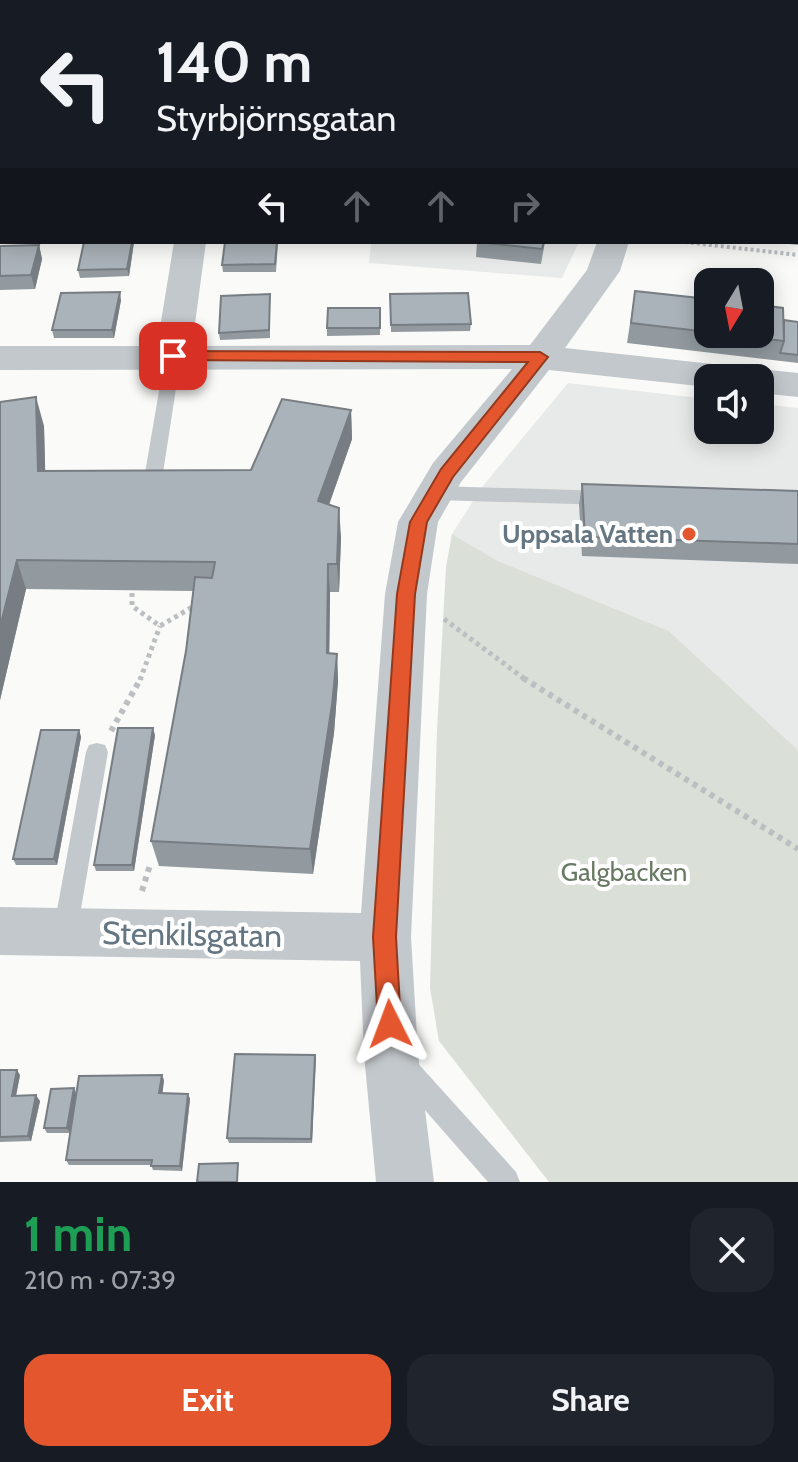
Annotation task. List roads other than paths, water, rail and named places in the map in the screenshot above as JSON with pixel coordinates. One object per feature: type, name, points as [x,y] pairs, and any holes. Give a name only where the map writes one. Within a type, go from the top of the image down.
[{"type":"street","points":[[173,356],[190,244]]},
{"type":"street","points":[[405,1182],[391,1054],[385,937],[406,594],[418,522],[447,473],[540,357],[603,271],[612,244]]},
{"type":"street","points":[[0,358],[540,357],[694,374]]},
{"type":"street","points":[[774,382],[798,385]]},
{"type":"street","name":"Stenkilsgatan","points":[[0,931],[385,937]]},
{"type":"lane","points":[[154,473],[173,356]]},
{"type":"lane","points":[[436,493],[627,499]]},
{"type":"lane","points":[[65,932],[97,752]]},
{"type":"lane","points":[[391,1054],[506,1182]]},
{"type":"place","name":"Uppsala Vatten","points":[[689,534]]},
{"type":"park label","name":"Galgbacken","points":[[624,872]]}]
